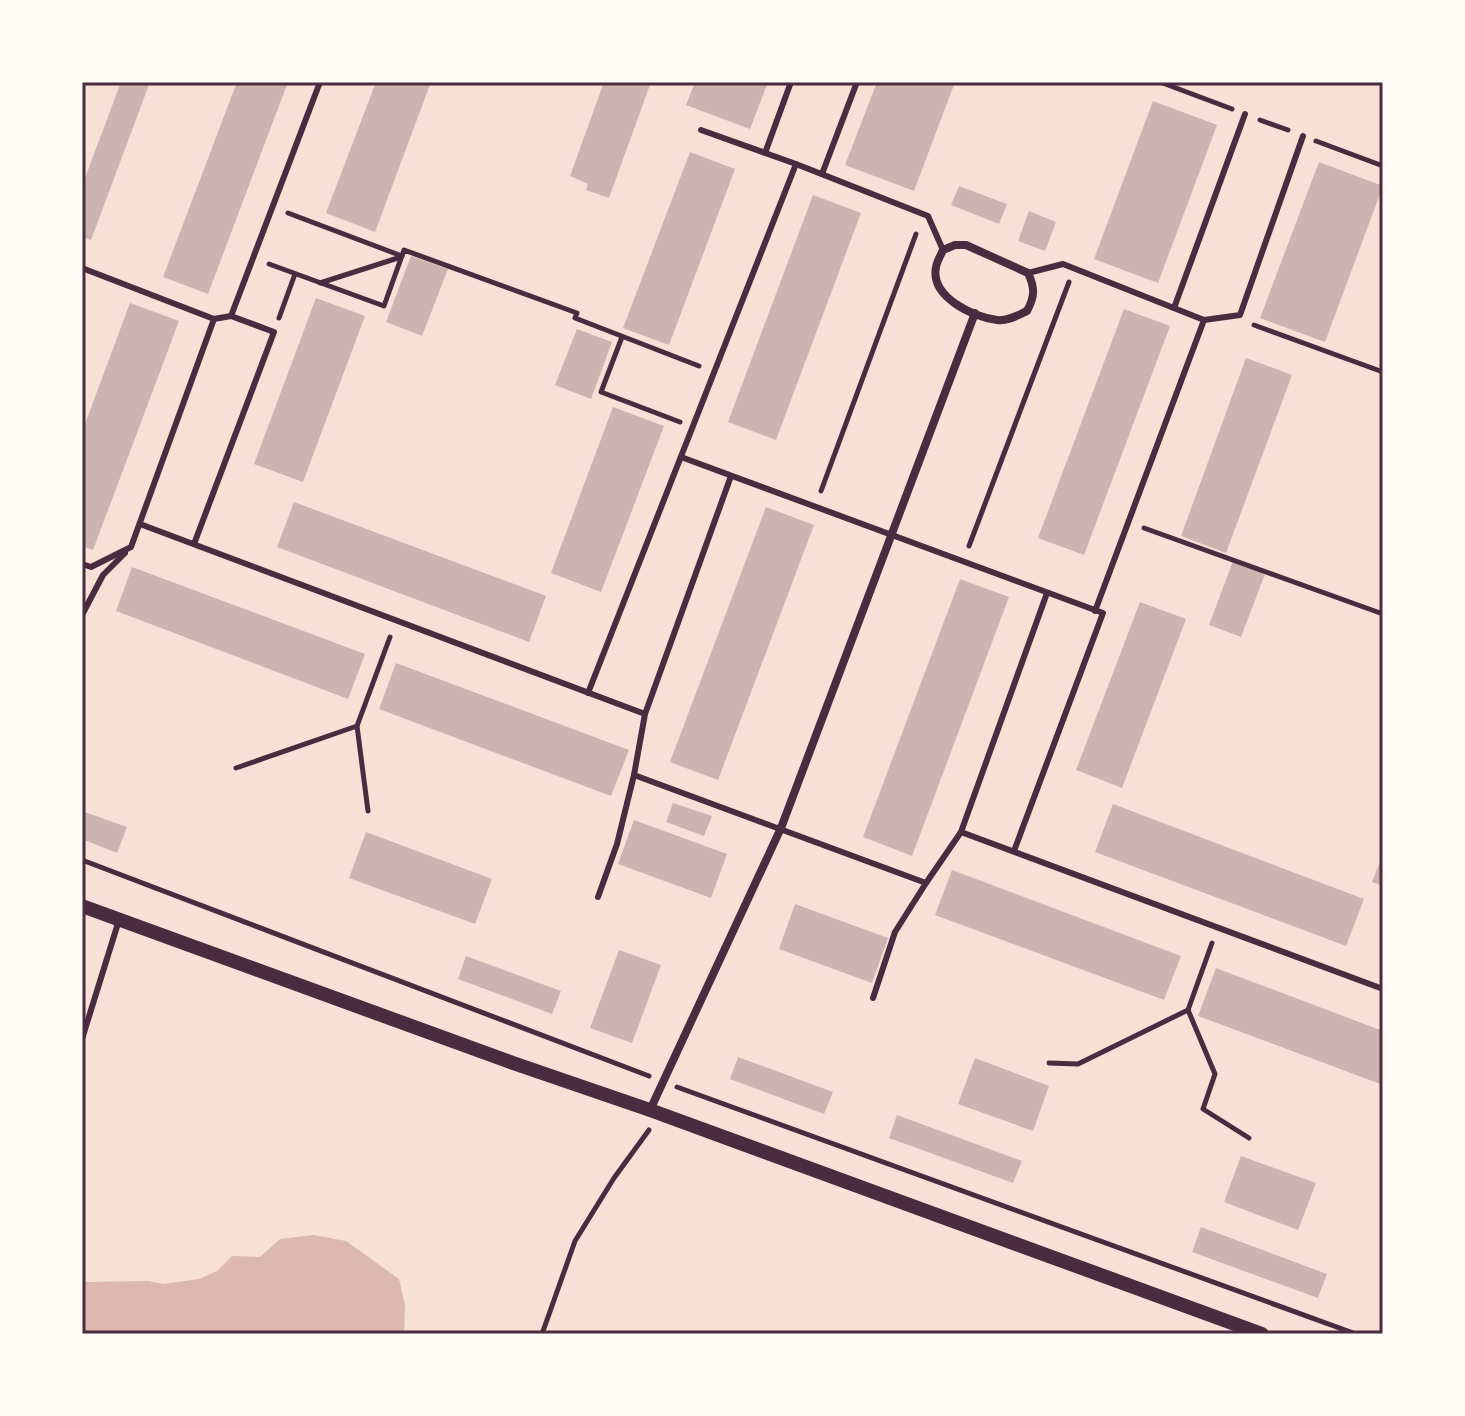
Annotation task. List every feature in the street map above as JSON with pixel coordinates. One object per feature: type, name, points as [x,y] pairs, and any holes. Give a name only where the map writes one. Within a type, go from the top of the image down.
[{"type":"street","points":[[966,245],[1028,273],[1034,290],[1027,311],[998,321],[975,313],[945,296],[939,288],[936,267],[943,250],[966,245]]},
{"type":"street","points":[[650,1110],[781,828],[975,313]]},
{"type":"street","points":[[82,906],[1262,1334]]},
{"type":"lane","points":[[231,316],[320,82]]},
{"type":"lane","points":[[765,153],[791,82]]},
{"type":"lane","points":[[822,174],[857,82]]},
{"type":"lane","points":[[1174,308],[1245,114]]},
{"type":"lane","points":[[701,130],[924,214],[928,216],[943,250]]},
{"type":"lane","points":[[1028,273],[1063,264],[1204,320],[1240,315],[1303,136]]},
{"type":"lane","points":[[588,693],[796,164]]},
{"type":"lane","points":[[82,268],[214,319],[231,316],[274,332],[194,544]]},
{"type":"lane","points":[[82,615],[103,575],[131,547],[214,319]]},
{"type":"lane","points":[[1095,611],[1204,320]]},
{"type":"lane","points":[[681,457],[1103,613],[1014,851]]},
{"type":"lane","points":[[598,897],[617,844],[645,714],[731,476]]},
{"type":"lane","points":[[140,524],[645,714]]},
{"type":"lane","points":[[82,564],[91,567],[131,547]]},
{"type":"lane","points":[[873,998],[895,932],[961,832],[1047,593]]},
{"type":"lane","points":[[634,775],[926,883]]},
{"type":"lane","points":[[961,832],[1383,989]]},
{"type":"lane","points":[[82,1039],[119,920]]},
{"type":"path","points":[[1160,82],[1383,166]]},
{"type":"path","points":[[272,207],[402,256]]},
{"type":"path","points":[[816,507],[924,214]]},
{"type":"path","points":[[253,258],[384,306],[404,250],[577,313],[575,318],[714,372]]},
{"type":"path","points":[[320,283],[402,256]]},
{"type":"path","points":[[963,562],[1074,269]]},
{"type":"path","points":[[274,332],[295,274]]},
{"type":"path","points":[[1240,315],[1255,325],[1383,372]]},
{"type":"path","points":[[622,337],[601,392],[693,427]]},
{"type":"path","points":[[1128,523],[1383,614]]},
{"type":"path","points":[[368,811],[357,726],[396,621]]},
{"type":"path","points":[[236,768],[357,726]]},
{"type":"path","points":[[82,860],[663,1082],[1356,1334]]},
{"type":"path","points":[[1218,927],[1188,1010],[1215,1074],[1203,1109],[1249,1138]]},
{"type":"path","points":[[1049,1063],[1078,1064],[1188,1010]]},
{"type":"path","points":[[542,1334],[575,1241],[650,1128],[650,1110]]},
{"type":"shaded area","points":[[313,1235],[346,1241],[399,1279],[405,1305],[404,1334],[82,1334],[82,1286],[85,1282],[148,1281],[163,1284],[199,1279],[217,1271],[232,1256],[260,1257],[280,1239]]},
{"type":"building","points":[[121,82],[150,82],[91,240],[82,237],[82,186]]},
{"type":"building","points":[[237,82],[288,82],[208,294],[163,277]]},
{"type":"building","points":[[376,82],[431,82],[375,232],[326,213]]},
{"type":"building","points":[[604,82],[651,82],[609,198],[586,190],[588,184],[570,176]]},
{"type":"building","points":[[695,82],[768,82],[750,129],[686,105]]},
{"type":"building","points":[[877,82],[955,82],[914,191],[845,165]]},
{"type":"building","points":[[1153,101],[1217,125],[1158,283],[1094,259]]},
{"type":"building","points":[[690,152],[735,169],[669,345],[623,328]]},
{"type":"building","points":[[1319,162],[1383,186],[1325,342],[1260,318]]},
{"type":"building","points":[[959,186],[1007,204],[999,224],[951,205]]},
{"type":"building","points":[[813,195],[861,213],[776,440],[728,422]]},
{"type":"building","points":[[1029,211],[1056,222],[1045,251],[1018,241]]},
{"type":"building","points":[[411,256],[448,269],[422,336],[386,322]]},
{"type":"building","points":[[316,298],[365,316],[303,482],[254,464]]},
{"type":"building","points":[[130,303],[179,321],[93,550],[82,546],[82,432]]},
{"type":"building","points":[[1124,309],[1170,326],[1084,555],[1038,538]]},
{"type":"building","points":[[577,329],[612,342],[591,399],[555,385]]},
{"type":"building","points":[[1246,358],[1292,375],[1226,553],[1181,536]]},
{"type":"building","points":[[613,407],[664,426],[601,592],[551,573]]},
{"type":"building","points":[[294,502],[546,596],[529,642],[277,547]]},
{"type":"building","points":[[766,507],[814,525],[718,780],[670,762]]},
{"type":"building","points":[[1233,561],[1265,574],[1241,637],[1209,625]]},
{"type":"building","points":[[132,567],[365,654],[348,699],[116,611]]},
{"type":"building","points":[[960,579],[1009,597],[912,856],[863,837]]},
{"type":"building","points":[[1140,602],[1186,619],[1122,788],[1076,770]]},
{"type":"building","points":[[396,663],[629,750],[611,796],[379,709]]},
{"type":"building","points":[[673,803],[712,816],[704,836],[666,822]]},
{"type":"building","points":[[1113,804],[1364,899],[1346,946],[1095,852]]},
{"type":"building","points":[[82,811],[127,827],[117,853],[82,839]]},
{"type":"building","points":[[634,820],[727,854],[711,898],[618,864]]},
{"type":"building","points":[[366,832],[492,879],[475,924],[349,878]]},
{"type":"building","points":[[1383,854],[1383,886],[1372,882]]},
{"type":"building","points":[[952,870],[1181,956],[1164,1000],[935,915]]},
{"type":"building","points":[[795,904],[888,938],[872,983],[779,949]]},
{"type":"building","points":[[619,950],[661,965],[632,1043],[590,1028]]},
{"type":"building","points":[[466,956],[561,991],[552,1014],[458,979]]},
{"type":"building","points":[[1216,968],[1383,1031],[1383,1085],[1198,1016]]},
{"type":"building","points":[[738,1057],[833,1092],[824,1114],[730,1079]]},
{"type":"building","points":[[975,1058],[1049,1086],[1033,1131],[958,1104]]},
{"type":"building","points":[[897,1115],[1022,1161],[1013,1183],[889,1138]]},
{"type":"building","points":[[1241,1156],[1316,1183],[1298,1230],[1224,1202]]},
{"type":"building","points":[[1201,1227],[1327,1274],[1318,1298],[1192,1252]]}]
